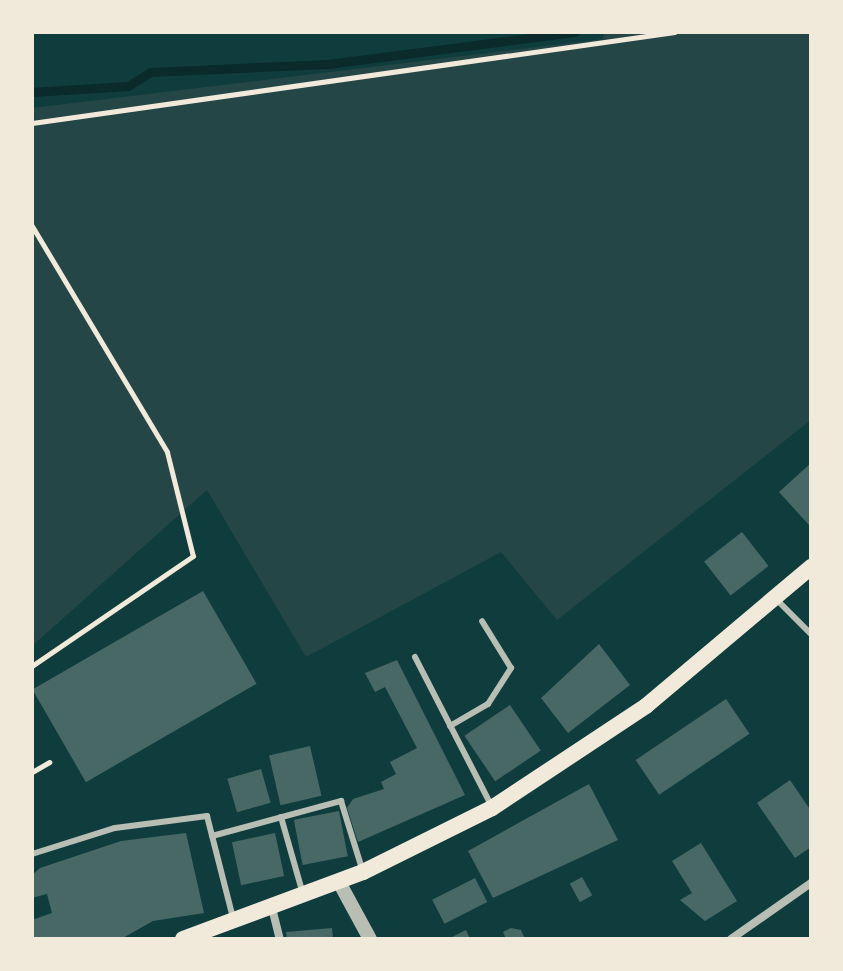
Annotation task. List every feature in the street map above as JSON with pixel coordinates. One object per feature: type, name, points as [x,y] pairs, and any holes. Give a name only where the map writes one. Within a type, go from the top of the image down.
[{"type":"main road","points":[[183,939],[363,872],[492,808],[634,715],[811,567]]},
{"type":"street","points":[[339,882],[370,939]]},
{"type":"street","points":[[731,939],[811,883]]},
{"type":"street","points":[[272,908],[280,939]]},
{"type":"lane","points":[[775,598],[811,634]]},
{"type":"lane","points":[[450,726],[488,704],[511,668],[482,621]]},
{"type":"lane","points":[[415,657],[492,808]]},
{"type":"lane","points":[[212,836],[341,801],[363,872]]},
{"type":"lane","points":[[32,854],[115,828],[207,816],[234,921]]},
{"type":"lane","points":[[281,817],[304,896]]},
{"type":"path","points":[[32,123],[604,35],[675,32]]},
{"type":"path","points":[[32,226],[167,452],[193,556],[32,666]]},
{"type":"path","points":[[32,772],[49,762]]},
{"type":"shaded area","points":[[604,32],[811,32],[811,420],[557,620],[501,552],[306,657],[207,490],[32,646],[32,108],[603,39]]},
{"type":"building","points":[[811,463],[811,524],[809,525],[779,492]]},
{"type":"building","points":[[742,532],[768,566],[731,595],[704,562]]},
{"type":"building","points":[[203,591],[256,684],[86,782],[32,690]]},
{"type":"building","points":[[599,644],[630,685],[568,733],[541,698]]},
{"type":"building","points":[[397,660],[465,795],[358,842],[347,808],[353,799],[384,789],[381,782],[396,774],[390,762],[417,748],[385,687],[375,692],[365,673]]},
{"type":"building","points":[[726,699],[749,734],[659,795],[636,760]]},
{"type":"building","points":[[510,705],[541,751],[495,781],[464,736]]},
{"type":"building","points":[[310,746],[321,796],[281,805],[269,755]]},
{"type":"building","points":[[261,769],[271,803],[237,812],[227,779]]},
{"type":"building","points":[[790,780],[811,811],[811,847],[795,858],[757,803]]},
{"type":"building","points":[[589,784],[618,840],[493,898],[468,851]]},
{"type":"building","points":[[339,811],[348,856],[303,865],[294,820]]},
{"type":"building","points":[[186,833],[204,913],[153,921],[121,939],[32,939],[32,920],[52,913],[47,894],[32,898],[32,875],[40,868],[121,841]]},
{"type":"building","points":[[275,833],[284,876],[241,885],[232,842]]},
{"type":"building","points":[[701,843],[737,901],[705,921],[680,900],[692,893],[672,861]]},
{"type":"building","points":[[582,877],[592,895],[580,902],[570,884]]},
{"type":"building","points":[[475,878],[487,902],[444,924],[432,900]]},
{"type":"building","points":[[332,928],[333,939],[287,939],[286,932]]},
{"type":"building","points":[[511,928],[521,930],[525,939],[506,939],[503,932]]},
{"type":"building","points":[[466,930],[470,939],[448,939]]},
{"type":"waterway","points":[[32,92],[128,86],[150,72],[328,64],[576,32]]}]
